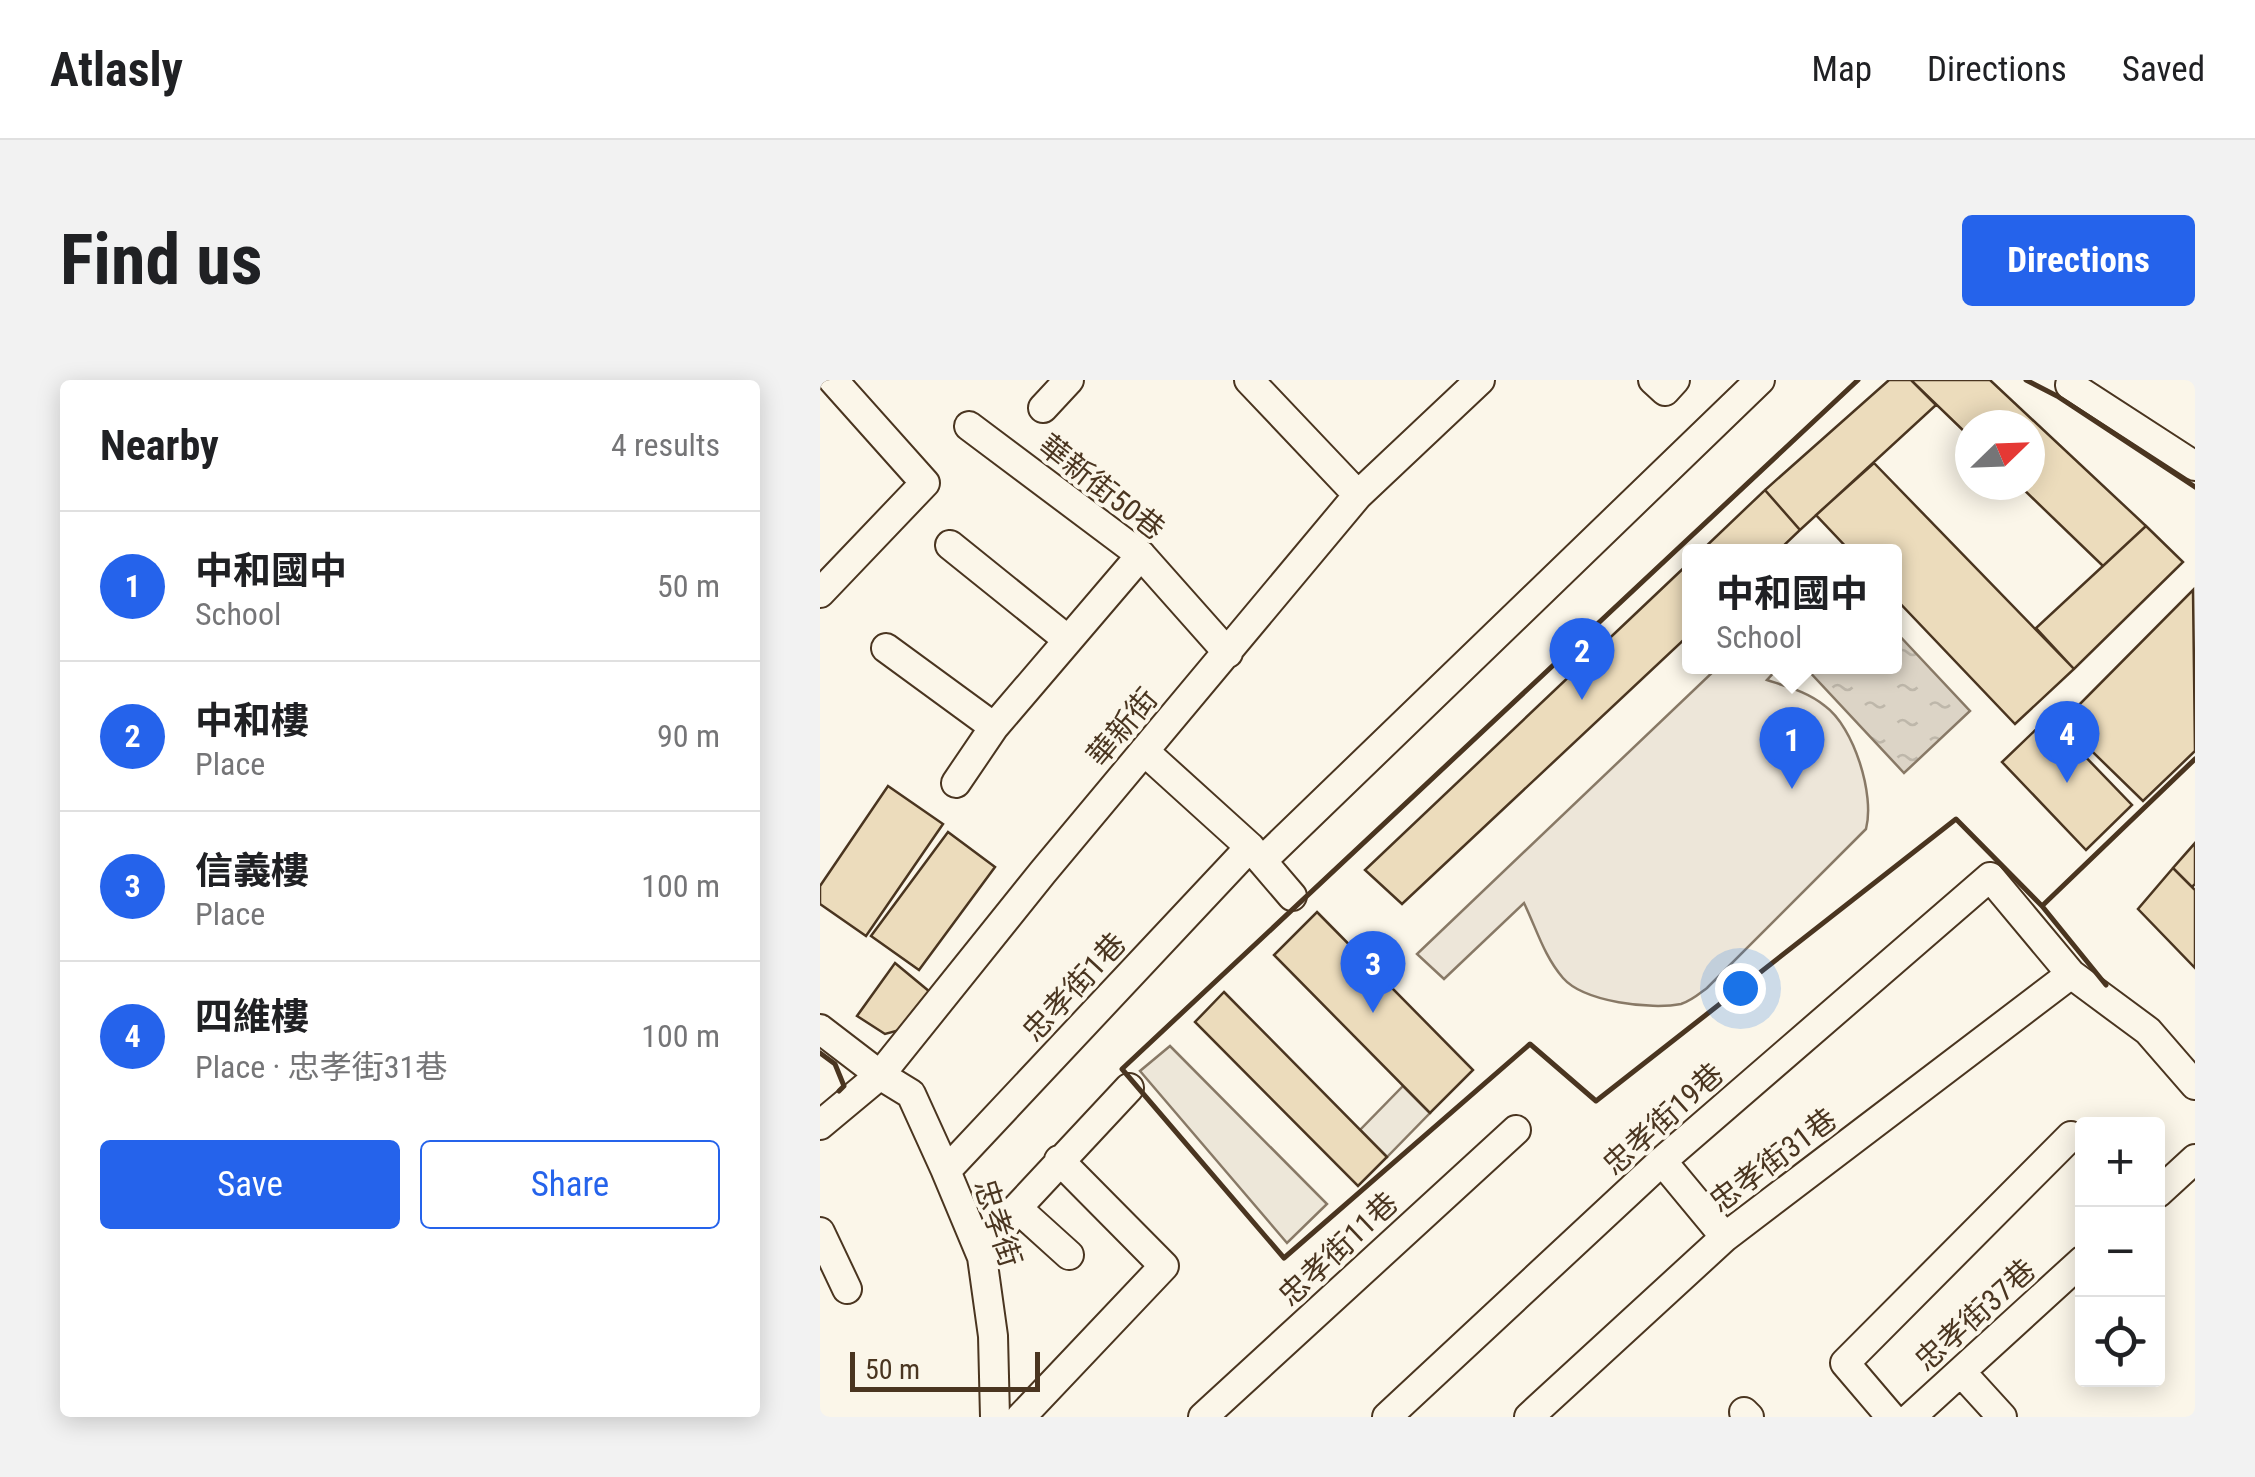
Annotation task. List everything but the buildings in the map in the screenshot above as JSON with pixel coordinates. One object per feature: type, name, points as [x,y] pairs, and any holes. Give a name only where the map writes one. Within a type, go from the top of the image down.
[{"type":"street","points":[[820,592],[925,483],[833,380]]},
{"type":"street","points":[[1043,408],[1069,380]]},
{"type":"street","points":[[1249,380],[1358,495]]},
{"type":"street","name":"華新街","points":[[820,1125],[880,1075],[1358,495],[1480,380]]},
{"type":"street","points":[[1653,380],[1665,391],[1675,380]]},
{"type":"street","name":"忠孝街1巷","points":[[946,1170],[1256,854],[1557,580],[1760,380]]},
{"type":"street","points":[[2072,382],[2195,466]]},
{"type":"street","name":"華新街50巷","points":[[969,426],[1141,555],[1228,653]]},
{"type":"street","points":[[950,545],[1068,640]]},
{"type":"street","points":[[956,783],[994,727],[1141,555]]},
{"type":"street","points":[[886,648],[994,727]]},
{"type":"street","points":[[1144,751],[1256,854],[1292,896]]},
{"type":"street","name":"忠孝街19巷","points":[[1387,1417],[1662,1161],[1990,877],[2071,974]]},
{"type":"street","points":[[2071,974],[2148,1031],[2195,1085]]},
{"type":"street","name":"忠孝街31巷","points":[[1530,1417],[1725,1237],[2071,974]]},
{"type":"street","points":[[820,1029],[880,1075]]},
{"type":"street","name":"忠孝街","points":[[880,1075],[911,1094],[982,1257],[994,1336],[995,1417]]},
{"type":"street","points":[[982,1257],[1058,1160],[1129,1088]]},
{"type":"street","name":"忠孝街11巷","points":[[1203,1417],[1516,1130]]},
{"type":"street","points":[[1891,1417],[1846,1363],[2070,1136]]},
{"type":"street","points":[[2165,1187],[2195,1159]]},
{"type":"street","points":[[1021,1417],[1164,1266],[1058,1160]]},
{"type":"street","points":[[1662,1161],[1725,1237]]},
{"type":"street","points":[[1017,1208],[1069,1255]]},
{"type":"street","points":[[820,1232],[847,1290]]},
{"type":"street","name":"忠孝街37巷","points":[[1912,1417],[2075,1267]]},
{"type":"street","points":[[1961,1372],[2002,1417]]},
{"type":"shaded area","points":[[1711,674],[1773,674],[1767,680],[1812,697],[1845,729],[1865,781],[1866,829],[1707,988],[1685,1003],[1636,1005],[1602,998],[1573,986],[1556,970],[1524,903],[1444,979],[1417,954]]},
{"type":"shaded area","points":[[1170,1046],[1327,1204],[1287,1243],[1140,1071]]},
{"type":"shaded area","points":[[1403,1086],[1430,1113],[1387,1157],[1360,1130]]},
{"type":"water","points":[[1902,638],[1970,711],[1904,773],[1812,674],[1902,674]]},
{"type":"wall","points":[[1683,544],[1858,380]]},
{"type":"wall","points":[[2026,380],[2057,396],[2195,487]]},
{"type":"wall","points":[[1682,545],[1122,1069],[1284,1258],[1530,1044],[1596,1101],[1956,819],[2042,906],[2106,985]]},
{"type":"wall","points":[[2042,906],[2195,759]]},
{"type":"wall","points":[[820,1053],[835,1064],[844,1086],[839,1091]]},
{"type":"place","name":"中和樓","points":[[1582,700]]},
{"type":"place","name":"四維樓","points":[[2067,783]]},
{"type":"place","name":"中和國中","points":[[1792,789]]},
{"type":"place","name":"信義樓","points":[[1373,1013]]}]
